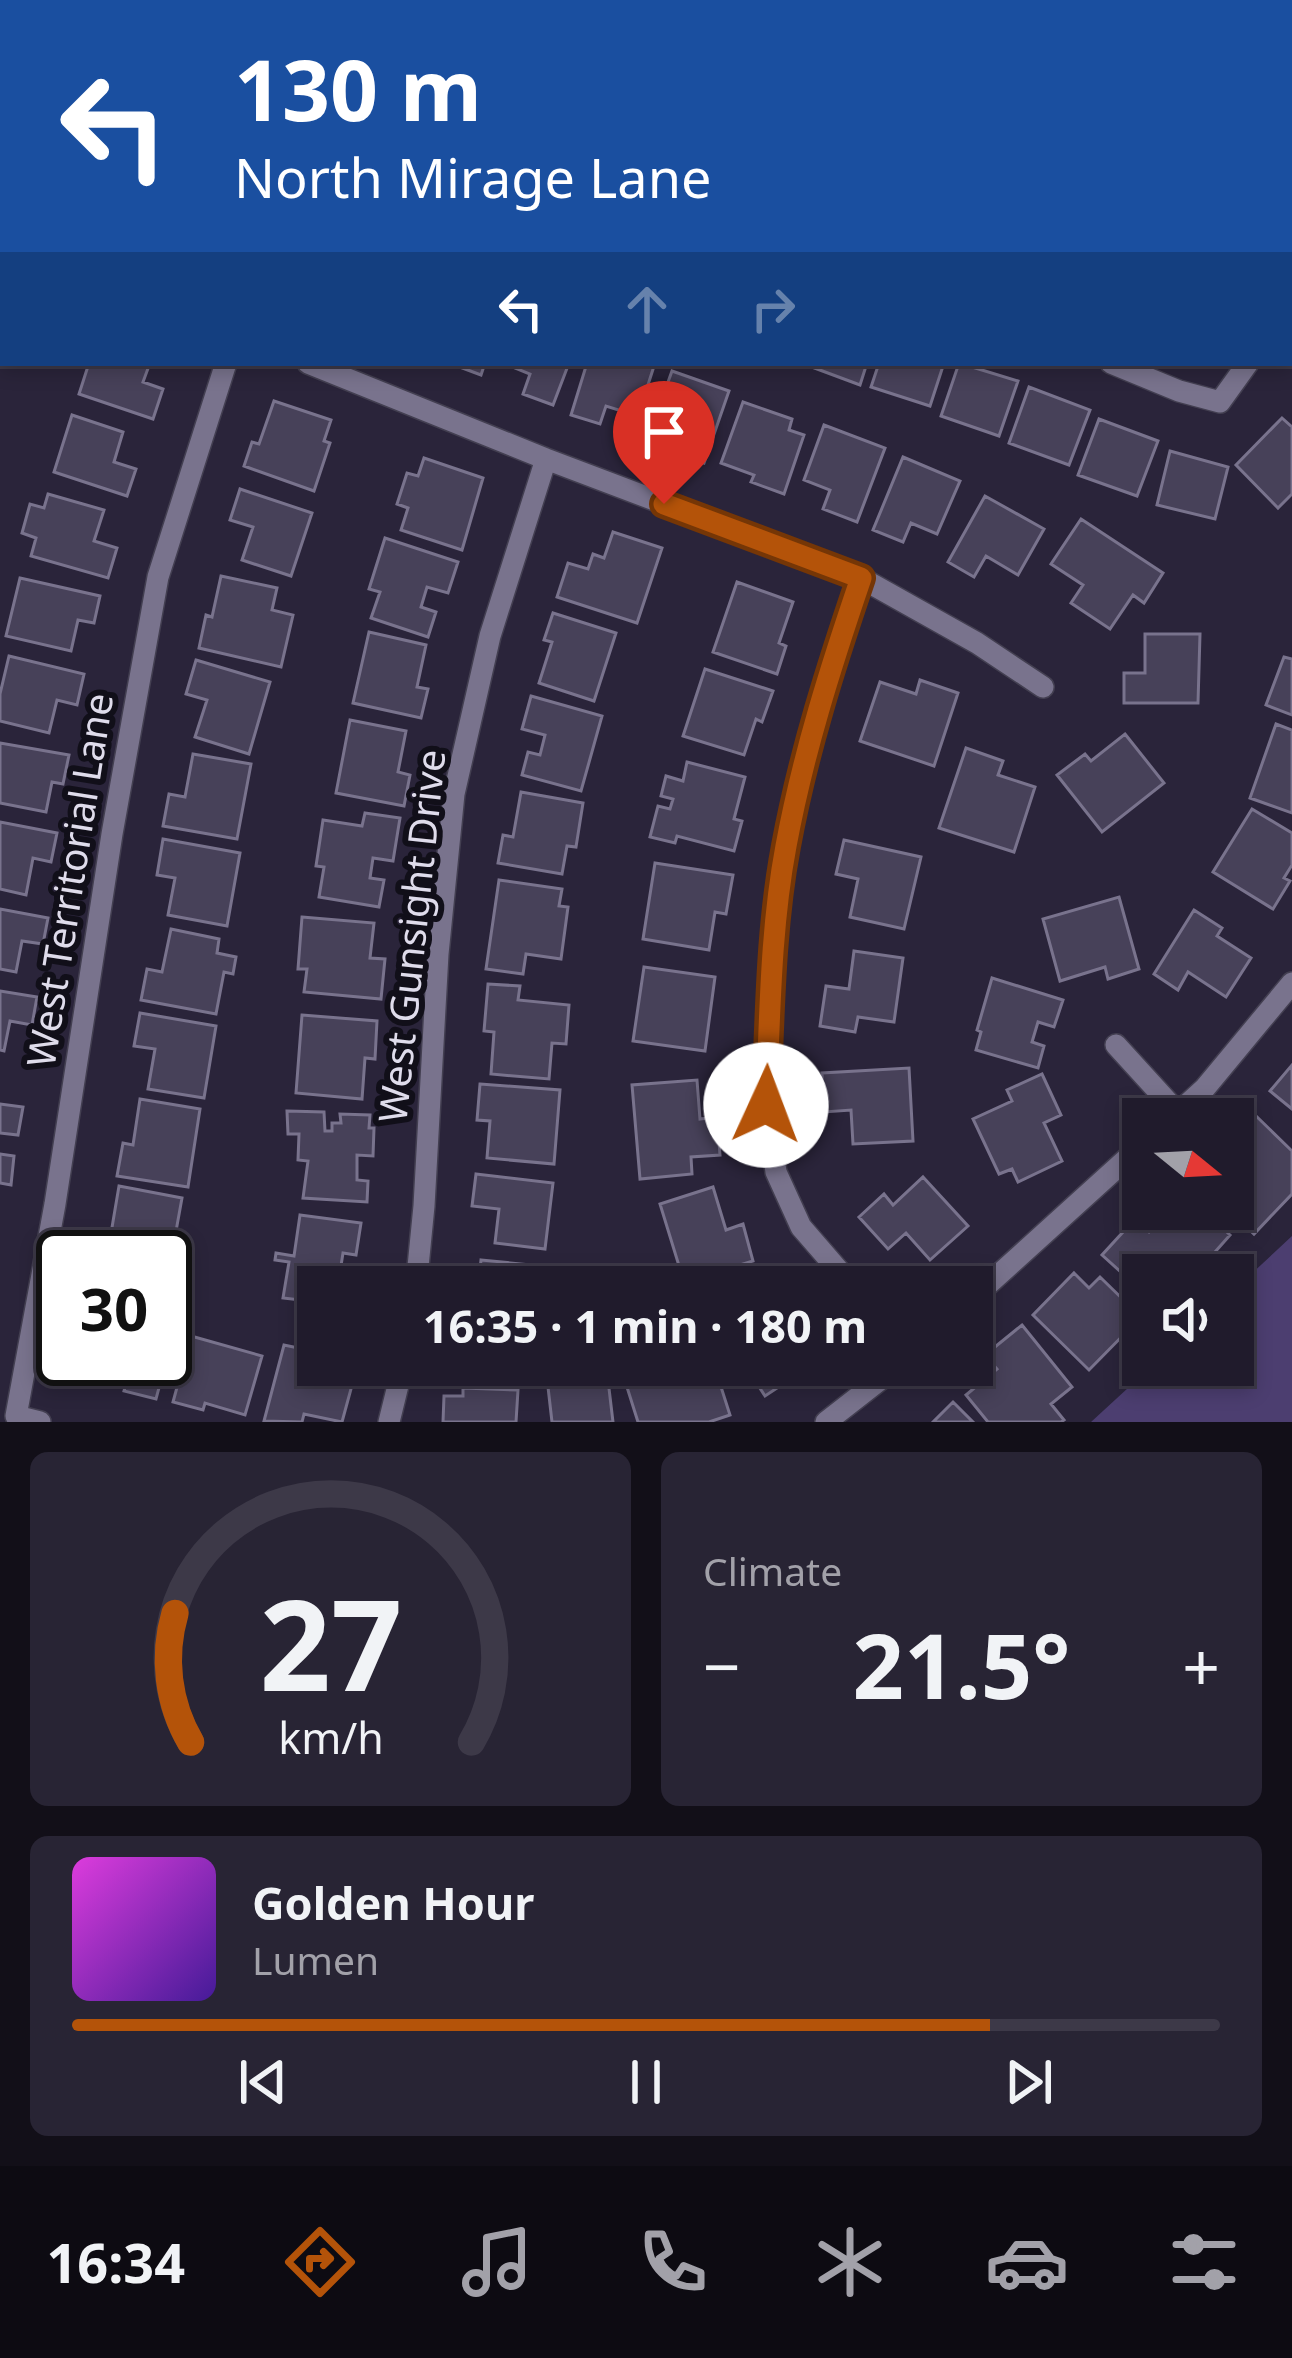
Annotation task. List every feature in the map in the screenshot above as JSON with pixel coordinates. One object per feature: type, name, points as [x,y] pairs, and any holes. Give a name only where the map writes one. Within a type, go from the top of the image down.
[{"type":"street","name":"West Territorial Lane","points":[[40,1422],[16,1416],[55,1204],[112,834],[158,577],[225,366]]},
{"type":"street","points":[[315,366],[861,578],[977,643],[1043,688]]},
{"type":"street","points":[[1118,366],[1220,403],[1246,366]]},
{"type":"street","name":"West Gunsight Drive","points":[[418,1266],[438,954],[454,794],[490,636],[546,459]]},
{"type":"street","points":[[834,1266],[801,1228],[776,1172],[766,1105],[773,947],[785,848],[817,708],[861,578]]},
{"type":"street","points":[[1194,1098],[1292,983]]},
{"type":"street","points":[[1116,1045],[1160,1098]]},
{"type":"street","points":[[993,1280],[1122,1163]]},
{"type":"street","points":[[389,1422],[398,1386]]},
{"type":"street","points":[[826,1422],[872,1386]]},
{"type":"shaded area","points":[[1292,1236],[1292,1422],[1091,1422],[1130,1386],[1254,1386],[1254,1271]]},
{"type":"building","points":[[88,366],[149,366],[143,382],[163,389],[153,419],[79,394]]},
{"type":"building","points":[[457,366],[484,366],[481,375]]},
{"type":"building","points":[[510,366],[568,366],[553,405],[523,394],[530,374]]},
{"type":"building","points":[[586,366],[654,366],[638,416],[606,406],[600,424],[571,415]]},
{"type":"building","points":[[809,366],[866,366],[860,385]]},
{"type":"building","points":[[878,366],[943,366],[930,406],[871,387]]},
{"type":"building","points":[[958,366],[1018,381],[999,436],[941,416]]},
{"type":"building","points":[[672,371],[729,391],[704,463],[675,453],[682,431],[654,421]]},
{"type":"building","points":[[1029,387],[1090,410],[1069,465],[1009,443]]},
{"type":"building","points":[[274,401],[331,420],[324,441],[330,443],[314,491],[244,466],[252,442],[259,444]]},
{"type":"building","points":[[743,402],[792,419],[789,430],[804,435],[784,494],[751,482],[754,475],[721,463]]},
{"type":"building","points":[[72,415],[123,432],[114,462],[136,469],[127,496],[54,472]]},
{"type":"building","points":[[1282,418],[1292,427],[1292,494],[1278,508],[1236,465]]},
{"type":"building","points":[[1099,419],[1158,441],[1137,496],[1078,475]]},
{"type":"building","points":[[824,425],[885,448],[857,522],[823,509],[830,490],[804,480]]},
{"type":"building","points":[[1170,451],[1228,467],[1215,519],[1157,505]]},
{"type":"building","points":[[903,457],[960,481],[937,534],[911,523],[903,542],[873,530]]},
{"type":"building","points":[[424,458],[483,478],[462,550],[401,530],[408,508],[397,504],[407,473],[418,476]]},
{"type":"building","points":[[240,489],[312,513],[291,576],[242,560],[253,527],[230,520]]},
{"type":"building","points":[[48,494],[104,510],[94,541],[117,548],[108,578],[31,556],[36,538],[22,533],[30,504],[44,508]]},
{"type":"building","points":[[985,496],[1044,529],[1018,575],[986,556],[974,577],[948,562]]},
{"type":"building","points":[[1081,519],[1163,573],[1144,603],[1133,595],[1110,629],[1071,603],[1083,585],[1051,564]]},
{"type":"building","points":[[613,532],[662,548],[637,623],[557,597],[568,563],[588,569],[593,554],[604,558]]},
{"type":"building","points":[[385,538],[458,562],[448,593],[427,587],[421,607],[436,612],[428,637],[371,618],[380,592],[369,589]]},
{"type":"building","points":[[221,576],[277,588],[272,610],[293,615],[281,667],[199,648]]},
{"type":"building","points":[[20,578],[100,596],[94,623],[78,620],[71,651],[6,636]]},
{"type":"building","points":[[737,582],[793,602],[779,643],[786,646],[777,674],[713,652]]},
{"type":"building","points":[[553,613],[616,633],[594,701],[539,683],[552,642],[544,640]]},
{"type":"building","points":[[369,632],[426,645],[417,687],[428,689],[421,718],[353,703]]},
{"type":"building","points":[[1145,634],[1200,634],[1198,703],[1124,703],[1124,673],[1145,673]]},
{"type":"building","points":[[9,656],[84,674],[77,705],[57,700],[49,733],[0,721],[0,694]]},
{"type":"building","points":[[1284,657],[1292,659],[1292,715],[1266,705]]},
{"type":"building","points":[[196,660],[270,682],[249,754],[195,737],[207,700],[186,694]]},
{"type":"building","points":[[705,669],[773,691],[762,722],[756,719],[744,755],[683,736]]},
{"type":"building","points":[[920,680],[958,693],[934,766],[860,741],[880,682],[916,694]]},
{"type":"building","points":[[531,696],[602,716],[581,791],[522,775],[528,752],[540,755],[545,735],[522,729]]},
{"type":"building","points":[[350,720],[406,731],[398,772],[410,775],[404,806],[336,793]]},
{"type":"building","points":[[1276,724],[1292,730],[1292,813],[1250,798]]},
{"type":"building","points":[[1125,734],[1164,783],[1102,832],[1057,775],[1085,754],[1091,761]]},
{"type":"building","points":[[0,743],[69,755],[63,784],[52,782],[46,812],[0,803]]},
{"type":"building","points":[[966,748],[1003,761],[998,775],[1035,787],[1014,852],[939,828]]},
{"type":"building","points":[[193,754],[251,764],[237,839],[163,826],[169,794],[185,797]]},
{"type":"building","points":[[687,762],[745,777],[734,819],[742,821],[734,851],[677,836],[675,843],[650,837],[658,806],[670,809],[673,799],[661,796],[666,776],[683,781]]},
{"type":"building","points":[[521,792],[583,803],[576,847],[567,846],[562,874],[498,863],[503,835],[513,837]]},
{"type":"building","points":[[1252,809],[1292,833],[1292,865],[1284,878],[1290,881],[1273,909],[1213,872]]},
{"type":"building","points":[[365,813],[400,818],[393,861],[373,858],[370,878],[384,880],[379,907],[319,897],[324,867],[316,866],[323,820],[362,826]]},
{"type":"building","points":[[0,822],[57,833],[51,862],[33,858],[26,895],[0,889]]},
{"type":"building","points":[[163,839],[240,853],[227,926],[168,915],[175,878],[157,875]]},
{"type":"building","points":[[844,840],[921,857],[904,929],[850,917],[858,879],[836,874]]},
{"type":"building","points":[[655,863],[733,875],[726,914],[715,912],[709,950],[643,939]]},
{"type":"building","points":[[499,880],[562,889],[559,906],[568,907],[561,959],[526,954],[523,974],[486,969]]},
{"type":"building","points":[[1119,897],[1139,969],[1108,979],[1105,967],[1060,981],[1043,919]]},
{"type":"building","points":[[0,909],[48,918],[43,944],[22,941],[16,972],[0,969]]},
{"type":"building","points":[[1194,910],[1222,928],[1217,936],[1251,958],[1226,997],[1188,972],[1178,990],[1154,974]]},
{"type":"building","points":[[302,917],[374,923],[370,958],[385,959],[381,999],[304,992],[307,969],[298,969]]},
{"type":"building","points":[[171,929],[219,939],[217,953],[236,957],[233,974],[224,972],[216,1014],[141,1000],[147,969],[162,972]]},
{"type":"building","points":[[854,951],[903,958],[894,1022],[858,1017],[855,1032],[820,1026],[826,986],[849,989]]},
{"type":"building","points":[[644,967],[715,977],[705,1051],[633,1041]]},
{"type":"building","points":[[992,978],[1063,1000],[1054,1027],[1038,1022],[1032,1042],[1044,1046],[1038,1068],[976,1050]]},
{"type":"building","points":[[488,984],[520,986],[518,1000],[569,1005],[566,1044],[552,1043],[549,1079],[491,1074],[494,1032],[484,1031]]},
{"type":"building","points":[[0,991],[37,997],[32,1025],[10,1021],[4,1051],[0,1050]]},
{"type":"building","points":[[140,1013],[216,1026],[204,1098],[148,1089],[155,1049],[134,1046]]},
{"type":"building","points":[[302,1015],[377,1021],[375,1059],[365,1058],[362,1099],[296,1093]]},
{"type":"building","points":[[1292,1065],[1292,1109],[1270,1091]]},
{"type":"building","points":[[909,1068],[913,1141],[853,1144],[851,1110],[824,1112],[822,1073]]},
{"type":"building","points":[[1042,1074],[1061,1115],[1044,1123],[1062,1161],[1018,1182],[1012,1169],[999,1174],[973,1119],[1012,1101],[1007,1090]]},
{"type":"building","points":[[697,1080],[700,1119],[717,1117],[720,1155],[691,1157],[692,1174],[640,1179],[632,1085]]},
{"type":"building","points":[[480,1084],[560,1090],[554,1164],[487,1158],[490,1121],[477,1120]]},
{"type":"building","points":[[140,1099],[200,1109],[188,1187],[117,1176],[123,1143],[133,1145]]},
{"type":"building","points":[[0,1104],[23,1107],[18,1135],[0,1133]]},
{"type":"building","points":[[287,1111],[324,1112],[325,1131],[332,1131],[332,1123],[341,1123],[340,1114],[370,1115],[373,1156],[357,1155],[357,1180],[368,1181],[367,1202],[303,1198],[308,1161],[298,1160],[299,1134],[288,1134]]},
{"type":"building","points":[[1254,1114],[1292,1151],[1292,1194],[1254,1234],[1250,1230],[1254,1230]]},
{"type":"building","points":[[0,1154],[14,1156],[11,1185],[0,1183]]},
{"type":"building","points":[[476,1174],[553,1183],[545,1249],[495,1243],[499,1209],[472,1206]]},
{"type":"building","points":[[923,1177],[968,1226],[930,1260],[906,1233],[888,1249],[859,1217],[884,1194],[893,1205]]},
{"type":"building","points":[[119,1186],[182,1198],[176,1230],[112,1230]]},
{"type":"building","points":[[713,1187],[726,1230],[743,1224],[753,1261],[737,1266],[679,1266],[660,1204]]},
{"type":"building","points":[[300,1215],[361,1223],[356,1255],[343,1253],[341,1266],[297,1266],[297,1300],[283,1298],[289,1262],[275,1260],[276,1253],[294,1256]]},
{"type":"building","points":[[1125,1230],[1225,1230],[1230,1235],[1213,1254],[1122,1254],[1122,1273],[1102,1255]]},
{"type":"building","points":[[481,1260],[542,1266],[480,1266]]},
{"type":"building","points":[[1074,1273],[1089,1288],[1100,1277],[1122,1298],[1122,1336],[1089,1370],[1033,1315]]},
{"type":"building","points":[[1022,1325],[1072,1387],[1051,1404],[1064,1420],[988,1422],[966,1395],[977,1386],[993,1386],[997,1369],[993,1349]]},
{"type":"building","points":[[192,1336],[262,1356],[245,1415],[205,1403],[203,1410],[173,1402],[177,1386],[192,1386]]},
{"type":"building","points":[[284,1345],[297,1348],[297,1386],[352,1386],[342,1422],[304,1414],[302,1422],[264,1421]]},
{"type":"building","points":[[125,1386],[159,1386],[156,1399],[124,1391]]},
{"type":"building","points":[[609,1386],[613,1422],[552,1422],[548,1387]]},
{"type":"building","points":[[627,1386],[721,1386],[730,1415],[709,1422],[638,1422]]},
{"type":"building","points":[[759,1386],[780,1386],[765,1396]]},
{"type":"building","points":[[463,1388],[518,1390],[516,1422],[443,1422],[444,1396],[463,1396]]},
{"type":"building","points":[[953,1402],[973,1422],[933,1422]]},
{"type":"route","points":[[664,504],[861,578],[817,708],[785,848],[773,947],[766,1105]]}]
